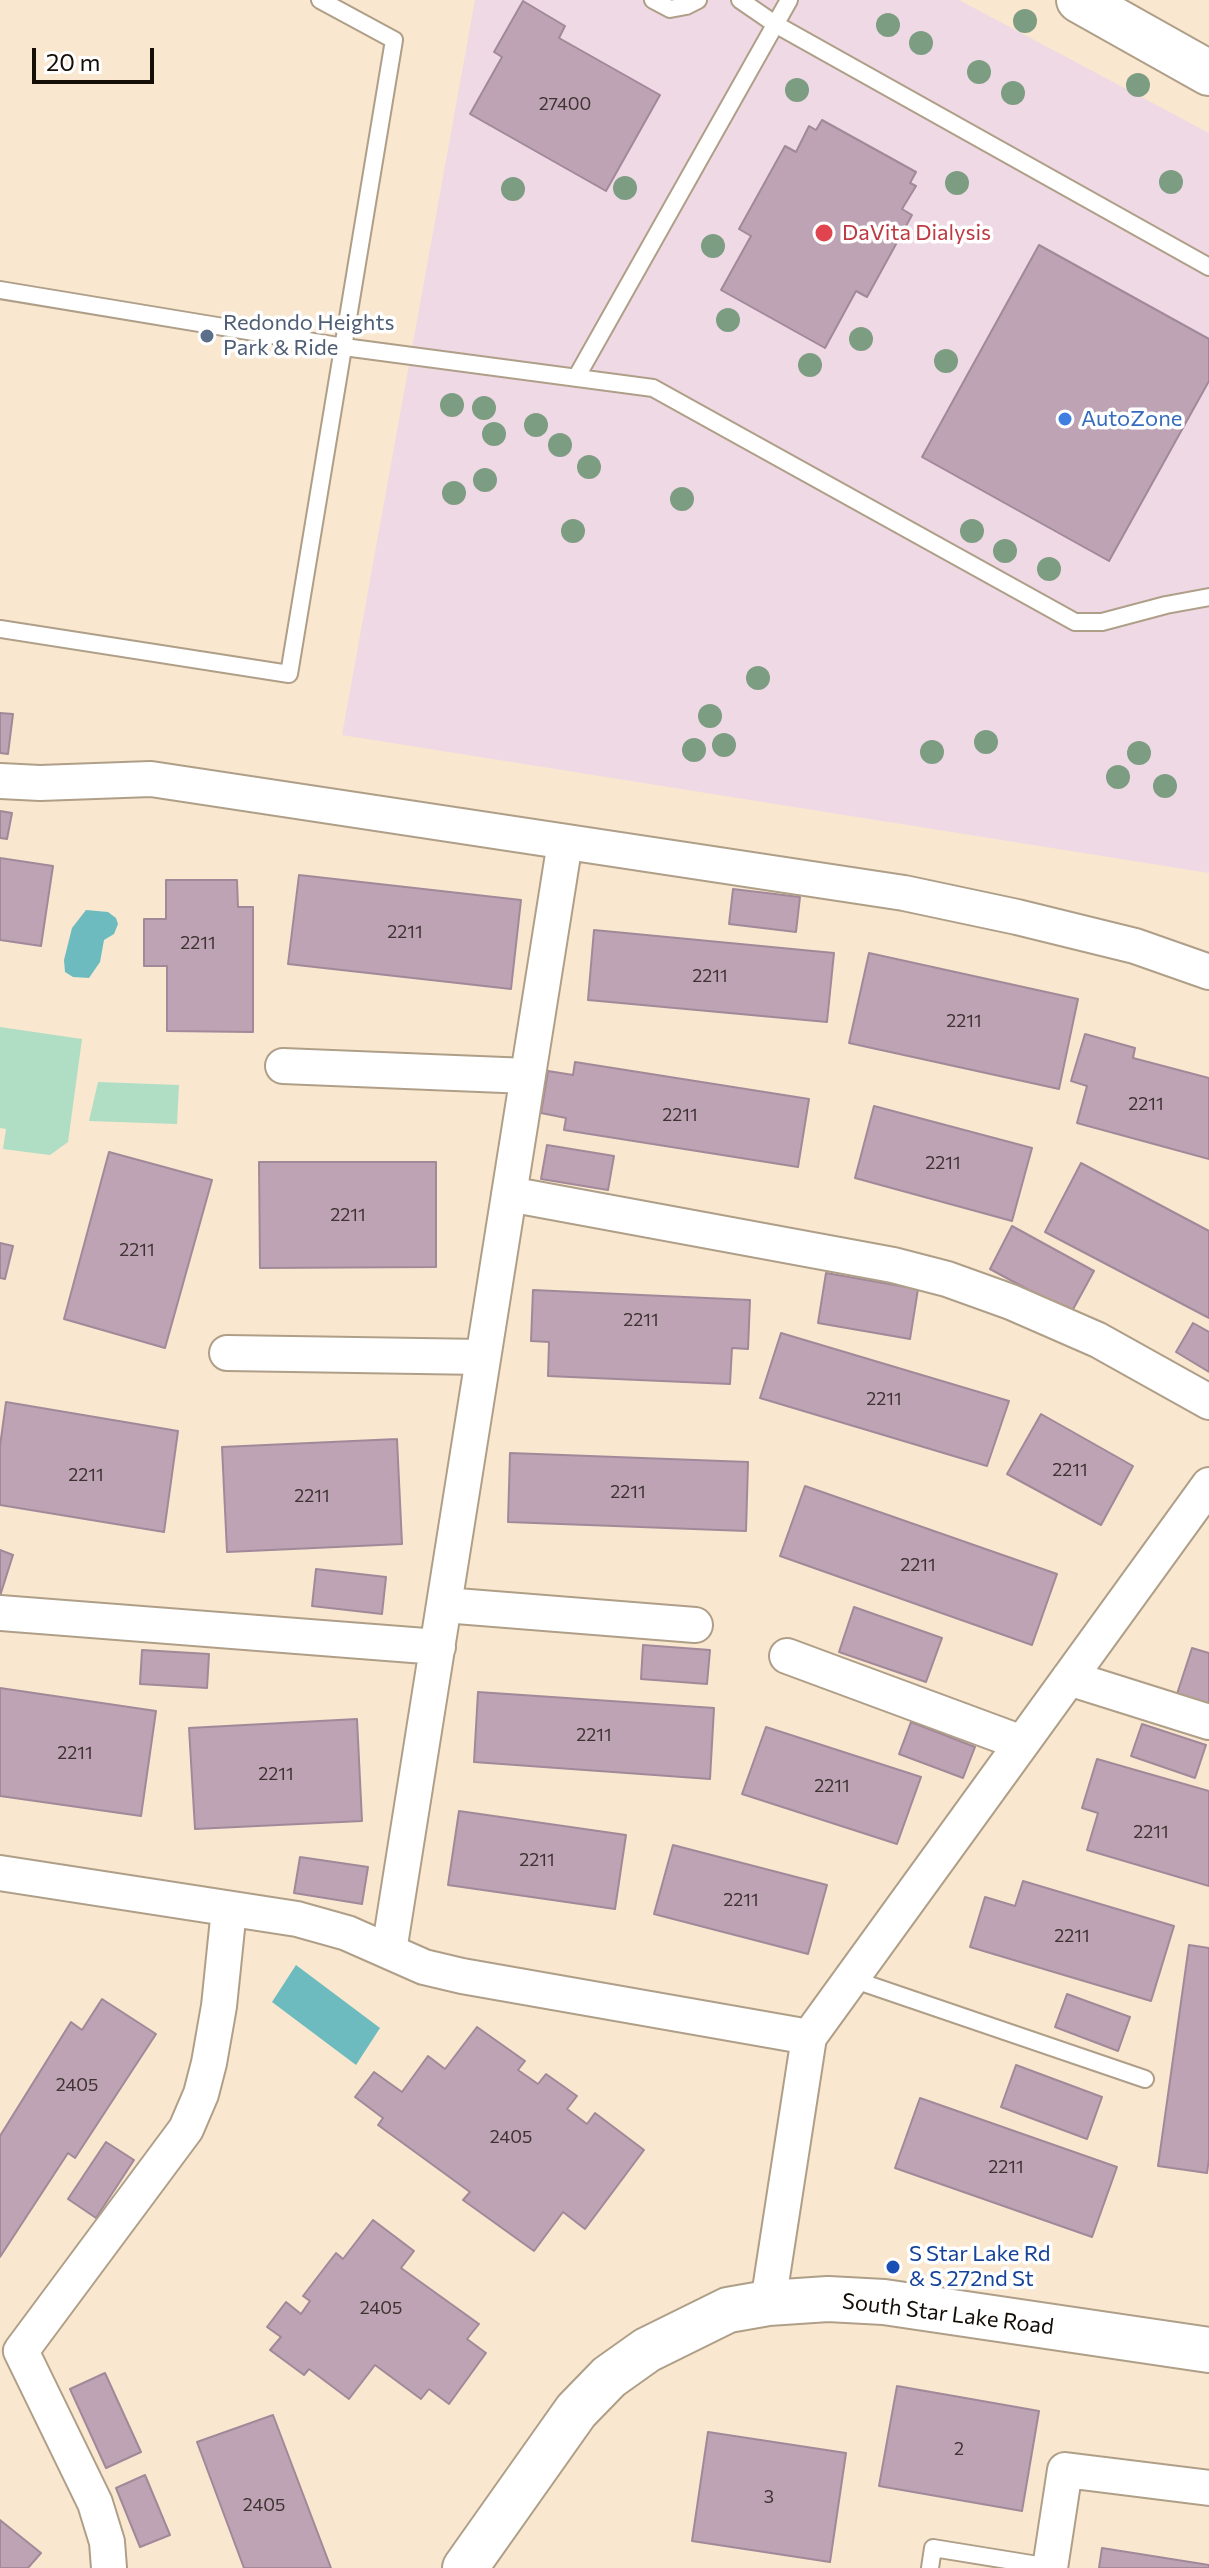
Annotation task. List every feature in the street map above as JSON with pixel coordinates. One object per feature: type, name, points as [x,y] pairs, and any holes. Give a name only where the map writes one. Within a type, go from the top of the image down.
[{"type":"street","points":[[1079,0],[1209,73]]},
{"type":"street","points":[[0,781],[40,783],[151,779],[918,896],[1135,946],[1209,972]]},
{"type":"street","points":[[389,1951],[565,842]]},
{"type":"street","points":[[283,1066],[528,1076]]},
{"type":"street","points":[[509,1194],[893,1265],[947,1279],[1011,1302],[1098,1340],[1209,1402]]},
{"type":"street","points":[[227,1353],[483,1357]]},
{"type":"street","points":[[768,2303],[809,2037],[1209,1485]]},
{"type":"street","points":[[444,1605],[695,1625]]},
{"type":"street","points":[[0,1613],[438,1647]]},
{"type":"street","points":[[787,1656],[1022,1743]]},
{"type":"street","points":[[1069,1678],[1209,1722]]},
{"type":"street","points":[[0,1873],[297,1919],[347,1933],[424,1967],[462,1976],[809,2037]]},
{"type":"street","points":[[109,2568],[107,2542],[95,2503],[11,2349],[186,2129],[201,2094],[209,2063],[219,2006],[229,1909]]},
{"type":"street","name":"South Star Lake Road","points":[[465,2568],[576,2411],[609,2377],[647,2350],[728,2310],[768,2303],[828,2299],[884,2302],[1209,2350]]},
{"type":"street","points":[[1050,2568],[1065,2470],[1209,2488]]},
{"type":"lane","points":[[0,629],[289,674],[394,40],[320,0]]},
{"type":"lane","points":[[653,0],[670,9],[698,0]]},
{"type":"lane","points":[[740,0],[775,24],[1209,267]]},
{"type":"lane","points":[[576,378],[789,0]]},
{"type":"lane","points":[[0,290],[344,347],[653,388],[1075,622],[1102,622],[1209,597]]},
{"type":"lane","points":[[852,1979],[1145,2079]]},
{"type":"lane","points":[[930,2568],[933,2548],[1050,2568]]},
{"type":"shaded area","points":[[475,0],[959,0],[1209,133],[1209,873],[342,735]]},
{"type":"green space","points":[[0,1027],[82,1039],[68,1142],[50,1155],[3,1149],[6,1129],[0,1128]]},
{"type":"green space","points":[[98,1082],[179,1085],[177,1124],[89,1121]]},
{"type":"water","points":[[86,910],[108,912],[118,924],[114,934],[104,940],[100,962],[89,978],[73,977],[65,972],[64,960],[72,928]]},
{"type":"water","points":[[296,1965],[380,2028],[356,2065],[272,2002]]},
{"type":"building","points":[[523,1],[565,26],[559,38],[660,95],[606,191],[470,114],[502,57],[494,52]]},
{"type":"building","name":"DaVita Dialysis","points":[[822,120],[916,172],[910,183],[916,186],[902,209],[912,215],[867,297],[856,291],[825,348],[721,290],[751,236],[739,229],[785,146],[796,152],[809,126],[816,130]]},
{"type":"building","name":"AutoZone","points":[[1039,245],[1209,339],[1209,381],[1109,561],[922,457]]},
{"type":"building","points":[[0,713],[13,714],[8,754],[0,753]]},
{"type":"building","points":[[0,811],[12,813],[7,839],[0,838]]},
{"type":"building","points":[[0,858],[53,866],[41,946],[0,940]]},
{"type":"building","points":[[299,875],[521,900],[511,989],[288,964]]},
{"type":"building","points":[[166,880],[237,880],[238,907],[253,907],[253,1032],[167,1031],[167,966],[144,966],[144,919],[166,919]]},
{"type":"building","points":[[733,889],[800,897],[796,932],[729,924]]},
{"type":"building","points":[[594,930],[834,953],[827,1022],[588,1000]]},
{"type":"building","points":[[869,953],[1078,999],[1059,1089],[849,1043]]},
{"type":"building","points":[[1085,1034],[1135,1048],[1133,1058],[1209,1078],[1209,1159],[1077,1123],[1087,1086],[1071,1081]]},
{"type":"building","points":[[575,1062],[809,1099],[798,1167],[564,1130],[566,1118],[541,1113],[548,1071],[573,1075]]},
{"type":"building","points":[[874,1106],[1032,1148],[1012,1221],[855,1178]]},
{"type":"building","points":[[547,1145],[614,1156],[608,1190],[541,1179]]},
{"type":"building","points":[[109,1152],[212,1180],[165,1348],[64,1319]]},
{"type":"building","points":[[259,1162],[436,1162],[436,1267],[260,1268]]},
{"type":"building","points":[[1081,1163],[1209,1231],[1209,1318],[1045,1232]]},
{"type":"building","points":[[1012,1226],[1094,1271],[1071,1313],[990,1269]]},
{"type":"building","points":[[0,1243],[13,1246],[5,1279],[0,1278]]},
{"type":"building","points":[[826,1273],[918,1289],[910,1339],[818,1323]]},
{"type":"building","points":[[533,1290],[750,1300],[748,1349],[732,1348],[730,1384],[548,1376],[549,1342],[531,1341]]},
{"type":"building","points":[[1193,1323],[1209,1332],[1209,1372],[1176,1352]]},
{"type":"building","points":[[781,1333],[1009,1401],[987,1466],[760,1398]]},
{"type":"building","points":[[6,1402],[178,1431],[164,1532],[0,1505],[0,1446]]},
{"type":"building","points":[[1041,1414],[1133,1466],[1101,1525],[1007,1474]]},
{"type":"building","points":[[397,1439],[402,1544],[227,1552],[222,1447]]},
{"type":"building","points":[[510,1453],[748,1462],[746,1531],[508,1522]]},
{"type":"building","points":[[805,1486],[1057,1574],[1032,1645],[780,1556]]},
{"type":"building","points":[[0,1550],[13,1555],[0,1596]]},
{"type":"building","points":[[316,1569],[386,1577],[382,1614],[312,1606]]},
{"type":"building","points":[[854,1607],[942,1638],[926,1682],[839,1652]]},
{"type":"building","points":[[643,1645],[710,1650],[707,1684],[641,1679]]},
{"type":"building","points":[[1192,1648],[1209,1653],[1209,1705],[1177,1694]]},
{"type":"building","points":[[142,1650],[209,1654],[207,1688],[140,1684]]},
{"type":"building","points":[[0,1688],[156,1711],[141,1816],[0,1796]]},
{"type":"building","points":[[478,1692],[714,1708],[710,1779],[474,1762]]},
{"type":"building","points":[[357,1719],[362,1821],[195,1829],[189,1728]]},
{"type":"building","points":[[911,1722],[975,1747],[963,1778],[899,1754]]},
{"type":"building","points":[[1142,1724],[1206,1745],[1195,1778],[1131,1756]]},
{"type":"building","points":[[766,1727],[921,1777],[897,1844],[742,1794]]},
{"type":"building","points":[[1097,1759],[1209,1791],[1209,1886],[1087,1850],[1098,1813],[1082,1808]]},
{"type":"building","points":[[459,1811],[626,1835],[615,1909],[448,1885]]},
{"type":"building","points":[[673,1845],[827,1885],[808,1954],[654,1914]]},
{"type":"building","points":[[300,1857],[368,1867],[362,1904],[294,1893]]},
{"type":"building","points":[[1023,1881],[1174,1926],[1151,2001],[970,1947],[985,1897],[1015,1906]]},
{"type":"building","points":[[1189,1945],[1209,1948],[1207,2173],[1158,2166]]},
{"type":"building","points":[[1067,1994],[1130,2017],[1118,2051],[1055,2027]]},
{"type":"building","points":[[102,1999],[156,2034],[75,2158],[68,2153],[0,2257],[0,2136],[71,2022],[82,2030]]},
{"type":"building","points":[[477,2027],[525,2061],[518,2070],[538,2084],[546,2074],[577,2096],[567,2109],[587,2124],[595,2113],[644,2150],[585,2229],[563,2212],[534,2251],[463,2200],[470,2192],[378,2125],[383,2118],[355,2097],[374,2072],[402,2092],[428,2056],[445,2069]]},
{"type":"building","points":[[1016,2065],[1102,2097],[1087,2139],[1001,2107]]},
{"type":"building","points":[[920,2098],[1117,2167],[1092,2237],[895,2168]]},
{"type":"building","points":[[106,2142],[134,2160],[96,2218],[68,2199]]},
{"type":"building","points":[[373,2220],[414,2251],[401,2268],[479,2324],[467,2339],[486,2353],[449,2404],[429,2389],[421,2399],[375,2365],[349,2399],[309,2369],[304,2375],[270,2350],[281,2337],[267,2327],[286,2302],[301,2314],[310,2301],[303,2296],[336,2253],[343,2259]]},
{"type":"building","points":[[105,2373],[141,2452],[106,2468],[70,2389]]},
{"type":"building","points":[[897,2386],[1039,2411],[1022,2511],[879,2486]]},
{"type":"building","points":[[273,2415],[331,2568],[244,2568],[197,2442]]},
{"type":"building","points":[[708,2432],[846,2453],[830,2562],[692,2541]]},
{"type":"building","points":[[145,2475],[170,2535],[140,2547],[116,2488]]},
{"type":"building","points":[[0,2520],[41,2553],[28,2568],[0,2568]]},
{"type":"building","points":[[1102,2548],[1209,2565],[1209,2568],[1099,2568]]},
{"type":"place","name":"DaVita Dialysis","points":[[824,233]]},
{"type":"place","name":"Redondo Heights Park & Ride","points":[[207,336]]},
{"type":"place","name":"AutoZone","points":[[1065,419]]},
{"type":"place","name":"S Star Lake Rd & S 272nd St","points":[[893,2267]]}]
